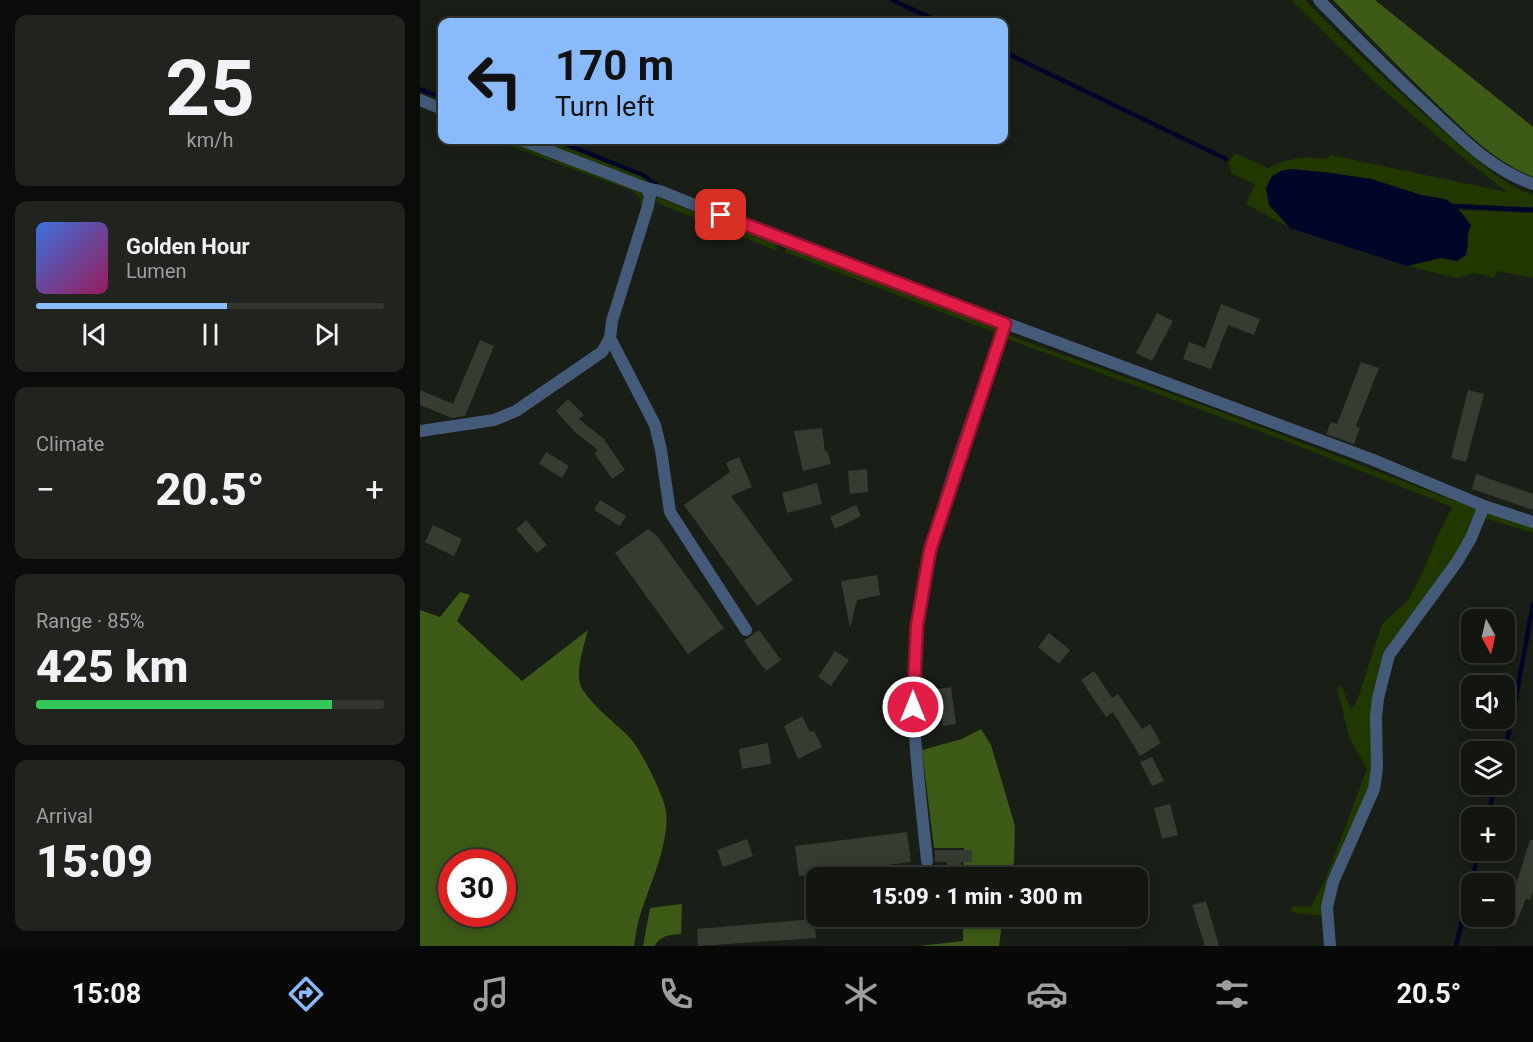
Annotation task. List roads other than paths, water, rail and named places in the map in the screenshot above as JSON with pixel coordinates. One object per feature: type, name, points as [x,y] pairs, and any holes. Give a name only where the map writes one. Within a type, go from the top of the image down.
[{"type":"street","points":[[1319,0],[1385,67],[1477,153],[1521,180],[1533,184]]},
{"type":"street","points":[[420,100],[438,107]]},
{"type":"street","points":[[531,144],[1005,324],[1371,459],[1484,506],[1533,522]]},
{"type":"street","points":[[420,431],[494,420],[516,411],[602,352],[610,338],[612,321],[648,206],[650,196],[646,188]]},
{"type":"street","points":[[927,861],[913,707],[915,652],[921,599],[930,550],[1005,324]]},
{"type":"street","points":[[610,338],[655,426],[670,512],[746,630]]},
{"type":"street","points":[[1330,946],[1327,907],[1333,882],[1374,789],[1377,769],[1378,698],[1389,655],[1457,562],[1471,538],[1484,506]]},
{"type":"water","points":[[1290,169],[1371,179],[1421,195],[1445,199],[1456,206],[1471,225],[1466,255],[1457,261],[1441,258],[1407,266],[1290,228],[1269,205],[1266,188],[1272,176]]},
{"type":"waterway","points":[[892,0],[931,18]]},
{"type":"waterway","points":[[1008,54],[1226,159]]},
{"type":"waterway","points":[[420,89],[438,96]]},
{"type":"waterway","points":[[565,144],[643,175],[656,184]]},
{"type":"waterway","points":[[1456,206],[1533,210]]},
{"type":"waterway","points":[[1507,741],[1533,604]]},
{"type":"waterway","points":[[1490,807],[1493,795]]},
{"type":"waterway","points":[[1456,946],[1476,861]]}]
